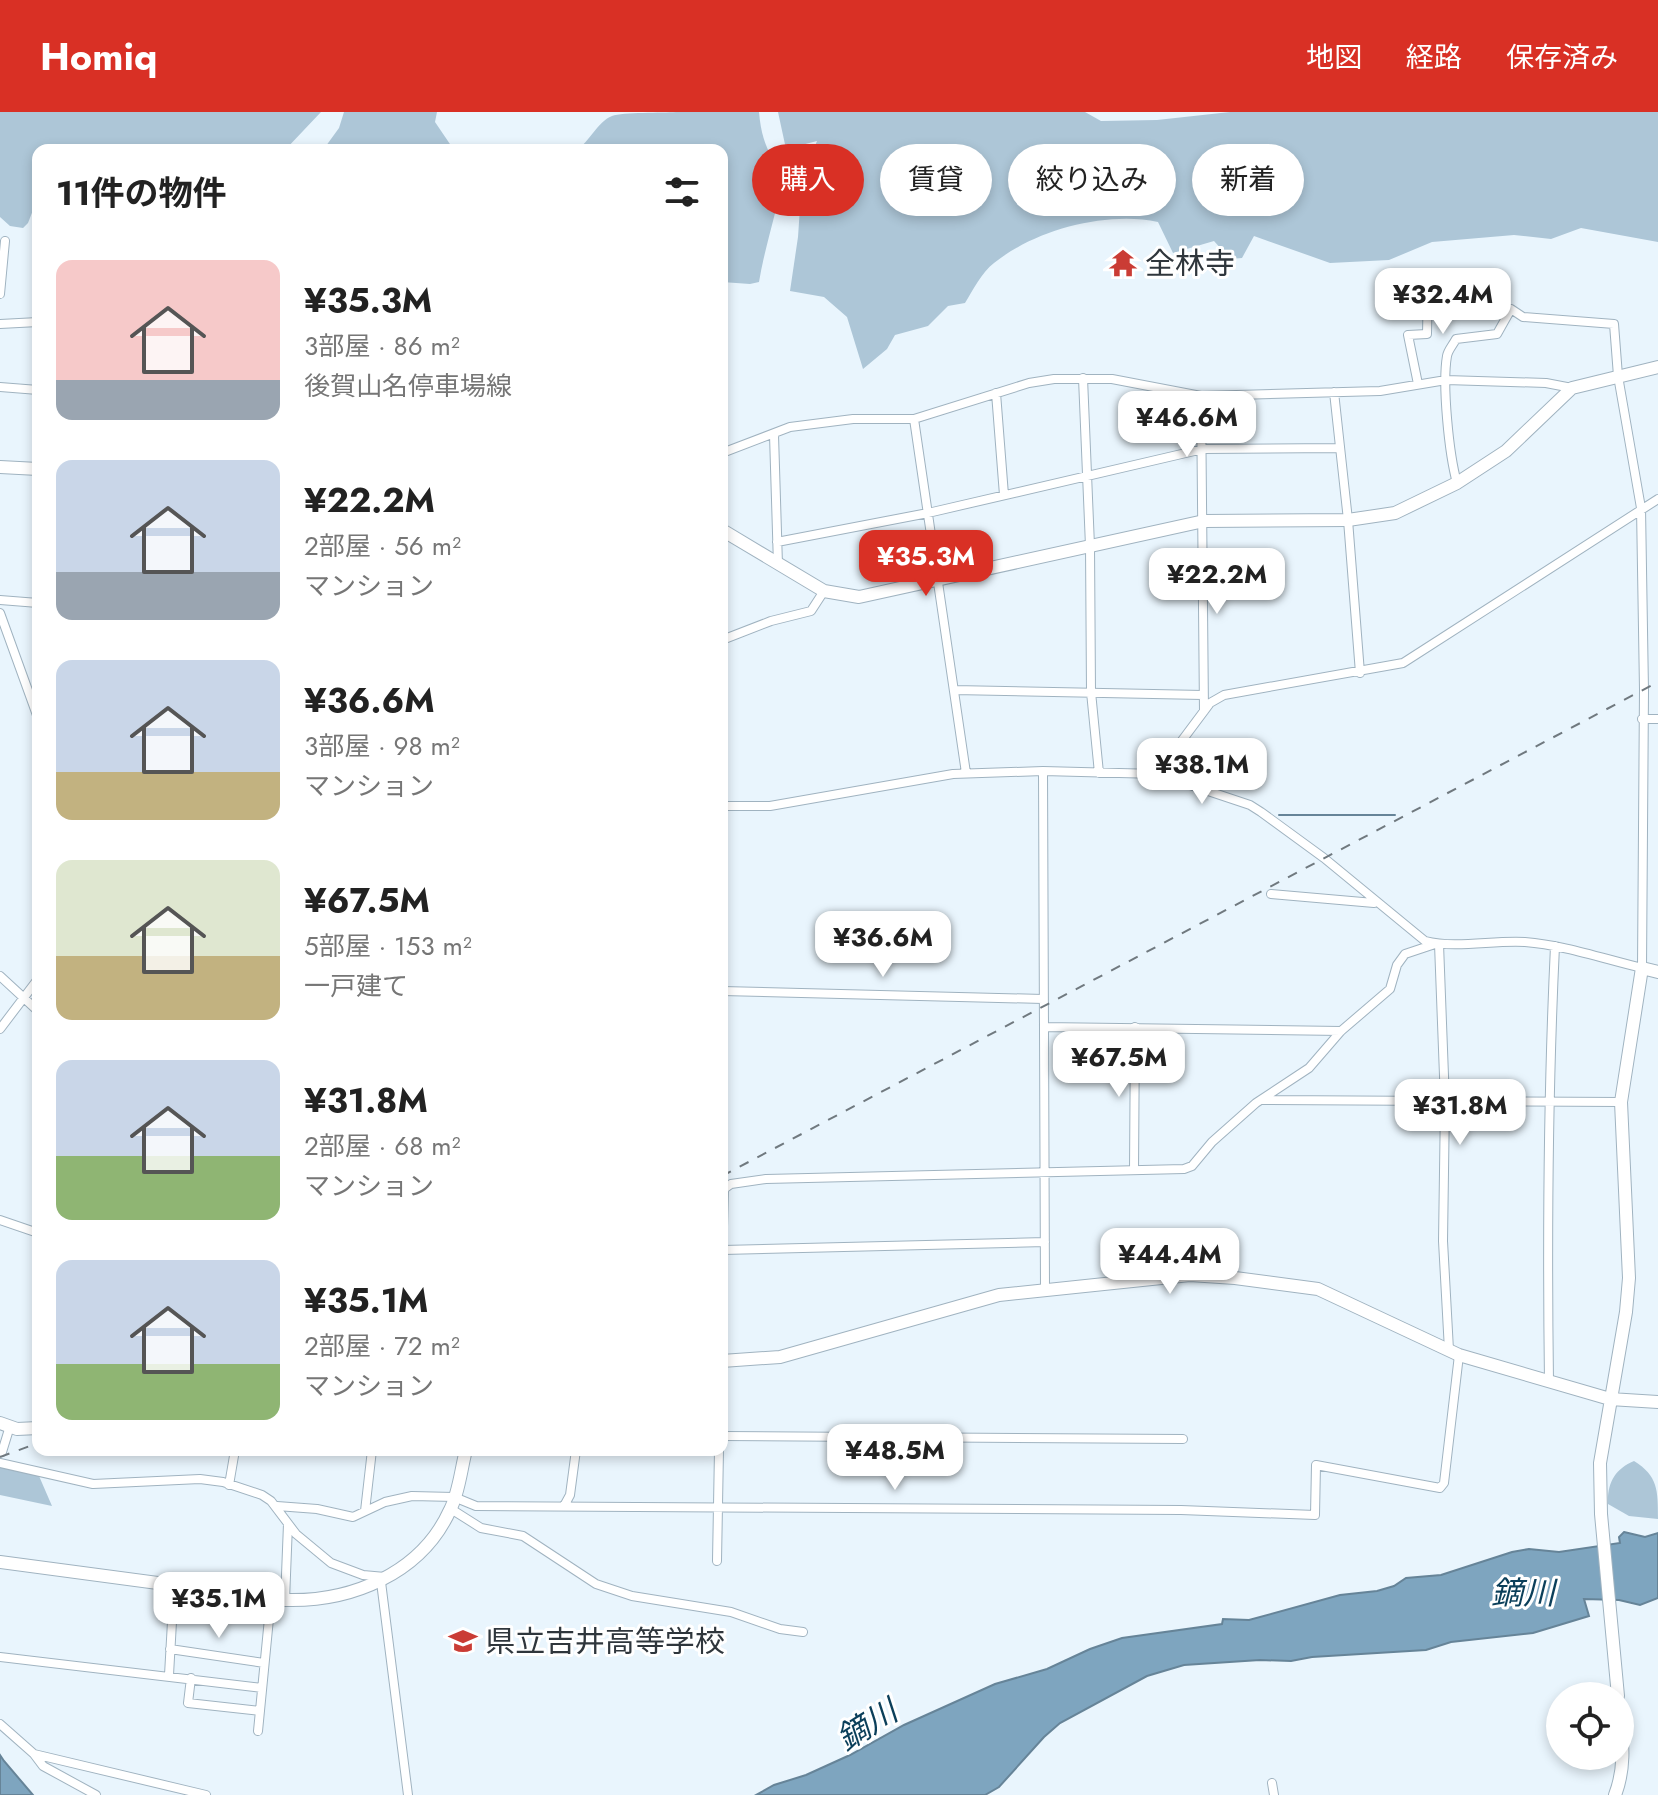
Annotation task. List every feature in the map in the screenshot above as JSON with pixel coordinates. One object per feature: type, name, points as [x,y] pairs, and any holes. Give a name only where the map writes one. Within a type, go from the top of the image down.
[{"type":"street","points":[[0,291],[5,241]]},
{"type":"street","points":[[1418,384],[1408,335],[1427,334],[1428,281]]},
{"type":"street","points":[[1457,483],[1450,454],[1446,380],[1447,353],[1456,339],[1497,334],[1511,309],[1523,317],[1614,324],[1618,376],[1641,508],[1642,719],[1642,968],[1621,1102],[1629,1278],[1600,1463],[1601,1514],[1617,1682]]},
{"type":"street","points":[[0,324],[32,322]]},
{"type":"street","points":[[728,451],[801,424],[853,419],[914,419],[1029,383],[1083,378],[1112,379],[1201,396],[1380,391],[1446,380],[1546,383],[1572,388],[1658,367]]},
{"type":"street","points":[[1083,378],[1090,546],[1091,692],[1099,773]]},
{"type":"street","points":[[0,387],[32,390]]},
{"type":"street","points":[[728,534],[824,591],[859,597],[1204,521],[1348,520],[1395,513],[1457,483],[1506,451],[1572,388]]},
{"type":"street","points":[[1334,392],[1360,673]]},
{"type":"street","points":[[996,393],[1004,495]]},
{"type":"street","points":[[1201,396],[1204,711]]},
{"type":"street","points":[[914,419],[966,773]]},
{"type":"street","points":[[774,435],[778,565]]},
{"type":"street","points":[[777,542],[928,513],[1203,449],[1339,448]]},
{"type":"street","points":[[0,467],[32,469]]},
{"type":"street","points":[[1157,774],[1210,703],[1224,695],[1403,663],[1658,499]]},
{"type":"street","points":[[728,638],[771,621],[811,611],[824,591]]},
{"type":"street","points":[[0,600],[32,603]]},
{"type":"street","points":[[0,613],[32,701]]},
{"type":"street","points":[[954,690],[1203,695]]},
{"type":"street","points":[[1642,719],[1658,719]]},
{"type":"street","points":[[1043,771],[1045,1291]]},
{"type":"street","points":[[728,806],[770,806],[966,773],[1043,771],[1157,774],[1250,805],[1324,858],[1417,937],[1437,944]]},
{"type":"street","points":[[1271,894],[1376,903]]},
{"type":"street","points":[[728,1186],[781,1178],[1184,1169],[1192,1166],[1212,1142],[1262,1100],[1309,1068],[1341,1031],[1390,989],[1397,965],[1405,954],[1437,944],[1525,942],[1555,946],[1658,972]]},
{"type":"street","points":[[277,1506],[317,1509],[353,1517],[385,1502],[412,1496],[476,1506],[1181,1510],[1315,1515],[1316,1465],[1440,1488],[1444,1483],[1454,1353],[1443,1241],[1445,1102],[1437,944]]},
{"type":"street","points":[[1549,1382],[1548,1103],[1555,946]]},
{"type":"street","points":[[0,976],[32,1005]]},
{"type":"street","points":[[0,1029],[32,986]]},
{"type":"street","points":[[728,991],[1043,999]]},
{"type":"street","points":[[1044,1027],[1341,1031]]},
{"type":"street","points":[[1134,1170],[1135,1027]]},
{"type":"street","points":[[1262,1100],[1621,1102]]},
{"type":"street","points":[[0,1220],[32,1231]]},
{"type":"street","points":[[728,1250],[1045,1242]]},
{"type":"street","points":[[728,1361],[780,1357],[999,1295],[1190,1275],[1306,1286],[1331,1293],[1454,1353],[1610,1399],[1658,1402]]},
{"type":"street","points":[[2,1452],[5,1425],[32,1427]]},
{"type":"street","points":[[728,1436],[1183,1439]]},
{"type":"street","points":[[229,1485],[234,1456]]},
{"type":"street","points":[[365,1511],[371,1456]]},
{"type":"street","points":[[0,1562],[285,1600],[347,1595],[385,1579],[418,1553],[452,1503],[464,1456]]},
{"type":"street","points":[[564,1506],[573,1482],[575,1456]]},
{"type":"street","points":[[717,1561],[719,1456]]},
{"type":"street","points":[[0,1463],[93,1484],[200,1479],[229,1485],[262,1495],[277,1506],[306,1543],[331,1563],[363,1575],[385,1579]]},
{"type":"street","points":[[452,1503],[481,1528],[523,1536],[596,1584],[632,1596],[731,1612],[780,1629],[803,1632]]},
{"type":"street","points":[[285,1600],[288,1523]]},
{"type":"street","points":[[385,1579],[408,1795]]},
{"type":"street","points":[[169,1675],[174,1586]]},
{"type":"street","points":[[258,1731],[271,1598]]},
{"type":"street","points":[[170,1649],[264,1663]]},
{"type":"street","points":[[0,1657],[262,1688]]},
{"type":"street","points":[[191,1678],[188,1703],[260,1711]]},
{"type":"street","points":[[0,1724],[43,1766],[96,1795]]},
{"type":"street","points":[[34,1754],[206,1795]]},
{"type":"street","points":[[1615,1795],[1622,1770]]},
{"type":"street","points":[[1272,1783],[1274,1795]]},
{"type":"shaded area","points":[[0,112],[321,112],[291,144],[32,144],[32,213],[28,223],[23,228],[10,226],[0,217]]},
{"type":"shaded area","points":[[344,112],[437,112],[435,122],[450,144],[327,144],[339,128]]},
{"type":"shaded area","points":[[759,112],[766,144],[752,144],[752,216],[774,216],[759,282],[728,282],[728,144],[583,144],[612,116],[633,113]]},
{"type":"shaded area","points":[[778,112],[1085,112],[1101,121],[1157,120],[1230,112],[1658,112],[1658,242],[1581,228],[1551,239],[1514,235],[1432,242],[1389,260],[1330,263],[1254,236],[1242,258],[1230,259],[1214,241],[1173,253],[1158,222],[1138,219],[1094,221],[1050,233],[1011,251],[986,271],[965,303],[948,306],[928,326],[895,335],[887,349],[863,369],[847,317],[824,297],[790,291],[799,216],[864,216],[864,144],[816,144],[817,141],[785,144]]},
{"type":"shaded area","points":[[1634,1461],[1648,1472],[1655,1485],[1658,1519],[1629,1516],[1608,1504],[1614,1478],[1622,1468]]},
{"type":"shaded area","points":[[6,1465],[39,1476],[52,1506],[0,1495],[0,1468]]},
{"type":"water","name":"鏑川","points":[[1624,1532],[1645,1537],[1658,1533],[1658,1598],[1640,1605],[1619,1600],[1584,1599],[1589,1616],[1533,1633],[1451,1642],[1426,1650],[1291,1661],[1184,1665],[1147,1676],[1060,1723],[999,1787],[985,1795],[756,1795],[850,1755],[904,1725],[995,1684],[1047,1669],[1122,1638],[1222,1624],[1223,1619],[1249,1620],[1340,1595],[1377,1591],[1406,1578],[1441,1575],[1512,1552],[1529,1549],[1559,1552],[1620,1543],[1619,1537]]},
{"type":"water","points":[[0,1755],[4,1761],[33,1795],[0,1795]]},
{"type":"waterway","points":[[1279,815],[1395,815]]},
{"type":"railway","points":[[728,1173],[1658,682]]},
{"type":"railway","points":[[0,1457],[32,1445]]},
{"type":"place","name":"全林寺","points":[[1123,263]]},
{"type":"place","name":"県立吉井高等学校","points":[[463,1641]]}]
